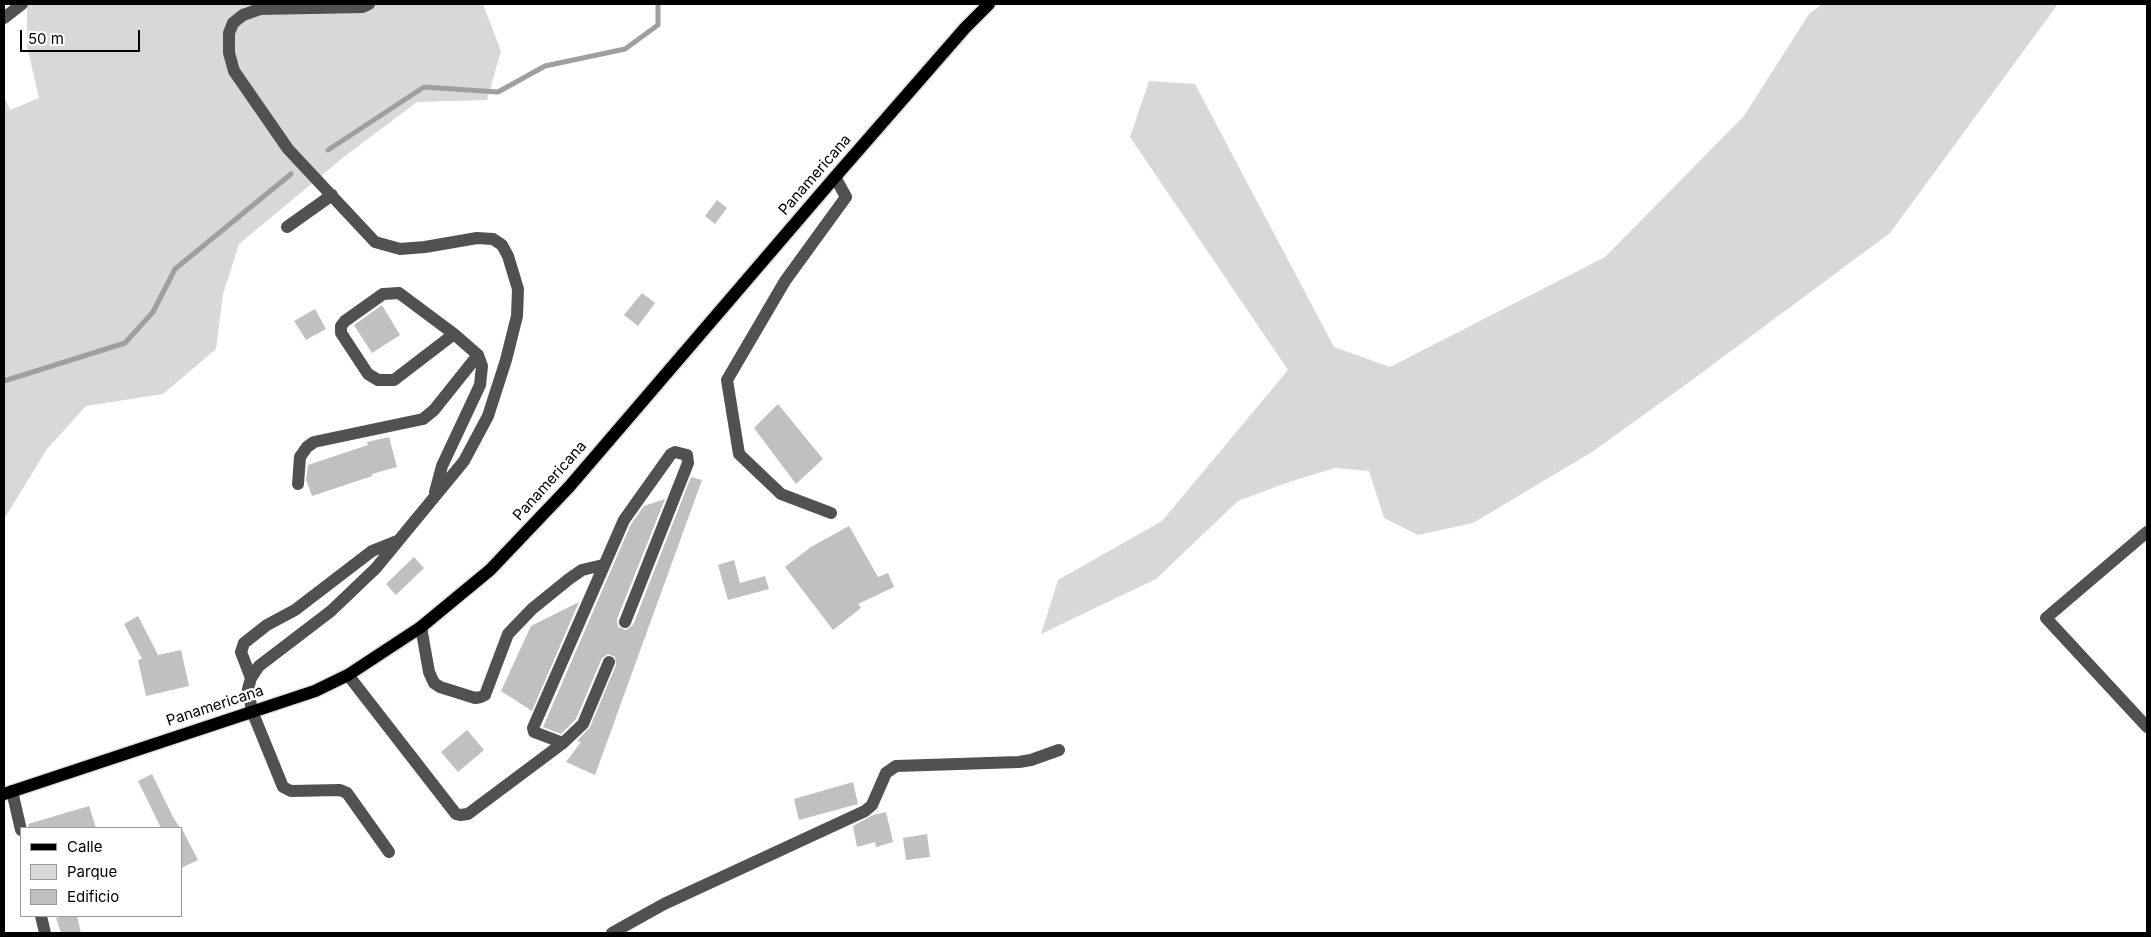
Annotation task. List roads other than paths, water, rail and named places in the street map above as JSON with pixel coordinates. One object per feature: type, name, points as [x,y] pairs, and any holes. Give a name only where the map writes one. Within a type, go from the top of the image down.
[{"type":"main road","name":"Panamericana","points":[[8,792],[315,691],[348,675],[422,628],[490,570],[569,487],[835,177],[965,28],[989,4]]},
{"type":"street","points":[[4,18],[22,4]]},
{"type":"street","points":[[369,4],[363,7],[260,9],[242,15],[233,23],[230,33],[229,53],[234,71],[288,149],[375,242],[400,249],[425,248],[477,238],[493,238],[502,245],[515,273],[518,290],[517,316],[506,360],[488,416],[464,461],[376,568],[331,611],[259,666],[251,678],[248,689],[252,711],[283,787],[290,791],[340,790],[347,793],[390,852]]},
{"type":"street","points":[[831,513],[781,494],[739,454],[727,380],[785,282],[846,197],[835,177]]},
{"type":"street","points":[[286,227],[332,195]]},
{"type":"street","points":[[434,497],[442,466],[480,385],[482,366],[478,355],[454,334],[399,293],[389,292],[384,294],[341,326],[341,333],[368,374],[378,380],[394,380],[454,334]]},
{"type":"street","points":[[298,484],[300,457],[307,447],[314,442],[423,419],[434,410],[478,355]]},
{"type":"street","points":[[564,743],[534,732],[533,728],[624,520],[667,459],[675,452],[687,456],[688,462],[625,622]]},
{"type":"street","points":[[2146,535],[2046,618],[2147,727]]},
{"type":"street","points":[[251,678],[241,652],[244,643],[267,625],[295,610],[372,551],[399,540]]},
{"type":"street","points":[[422,628],[429,672],[434,683],[440,687],[476,698],[481,697],[484,695],[508,634],[532,608],[582,570],[603,565]]},
{"type":"street","points":[[348,675],[456,814],[460,815],[468,814],[564,743],[583,724],[609,662]]},
{"type":"street","points":[[612,933],[664,904],[865,811],[872,805],[886,773],[896,766],[1019,762],[1031,760],[1059,750]]},
{"type":"street","points":[[8,792],[20,827]]},
{"type":"street","points":[[41,917],[45,933]]},
{"type":"waterway","points":[[328,150],[424,87],[498,92],[545,66],[625,49],[658,25],[658,4]]},
{"type":"waterway","points":[[4,381],[125,343],[153,312],[175,269],[291,174]]}]
